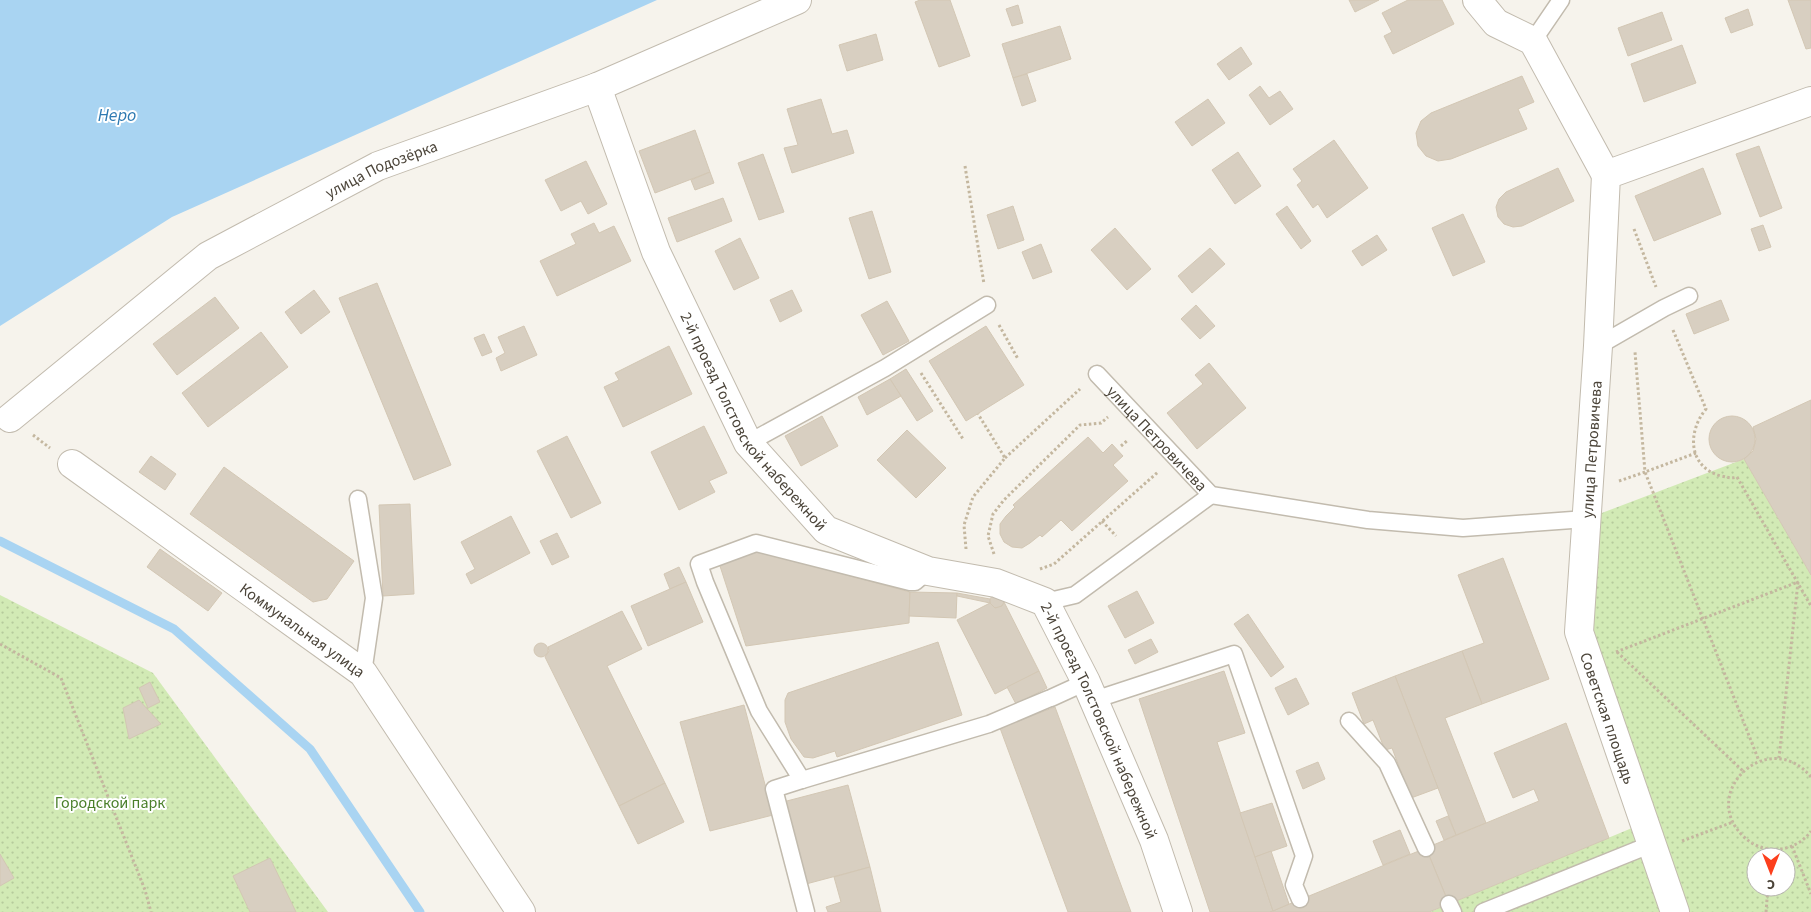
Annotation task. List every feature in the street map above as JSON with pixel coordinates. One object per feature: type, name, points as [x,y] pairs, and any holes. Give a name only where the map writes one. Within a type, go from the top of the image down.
[{"type":"street","name":"улица Подозёрка","points":[[10,418],[208,256],[378,166],[597,87],[797,0]]},
{"type":"street","points":[[1476,0],[1496,22],[1533,41],[1606,175],[1811,101]]},
{"type":"street","name":"2-й проезд Толстовской набережной","points":[[597,87],[656,252],[748,443],[826,530],[928,571],[997,571],[1045,602],[1090,691],[1154,840],[1178,912]]},
{"type":"street","name":"улица Петровичева","points":[[1586,519],[1598,346],[1606,175]]},
{"type":"street","name":"Коммунальная улица","points":[[72,464],[363,673],[521,912]]},
{"type":"street","name":"Советская площадь","points":[[1586,519],[1579,632],[1675,912]]},
{"type":"lane","points":[[1533,41],[1561,0]]},
{"type":"lane","points":[[1598,346],[1664,308],[1689,296]]},
{"type":"lane","points":[[748,443],[909,353],[987,305]]},
{"type":"lane","name":"улица Петровичева","points":[[1097,374],[1211,495],[1368,520],[1463,528],[1586,519]]},
{"type":"lane","points":[[1045,602],[1075,595],[1211,495]]},
{"type":"lane","points":[[358,499],[374,598],[363,673]]},
{"type":"lane","points":[[802,780],[759,711],[699,564],[756,543],[910,582],[915,582],[928,571]]},
{"type":"lane","points":[[806,912],[774,788],[989,724],[1049,698],[1090,691],[1234,654],[1304,856],[1294,885],[1300,899]]},
{"type":"lane","points":[[1349,721],[1387,763],[1426,848]]},
{"type":"lane","points":[[1483,912],[1653,848]]},
{"type":"path","points":[[965,166],[987,305],[1018,359]]},
{"type":"path","points":[[1633,227],[1706,409],[1697,419],[1692,439],[1697,459],[1712,473],[1732,479],[1736,477],[1811,606]]},
{"type":"path","points":[[1634,326],[1645,472],[1759,761]]},
{"type":"path","points":[[909,353],[963,439]]},
{"type":"path","points":[[1097,374],[1005,458],[973,497],[964,525],[965,547],[977,569],[997,571],[988,536],[993,514],[1004,500],[1080,425],[1101,423],[1124,402]]},
{"type":"path","points":[[978,414],[1005,458]]},
{"type":"path","points":[[10,418],[72,464]]},
{"type":"path","points":[[1588,492],[1696,453]]},
{"type":"path","points":[[1038,570],[1054,564],[1175,457]]},
{"type":"path","points":[[1102,521],[1120,540]]},
{"type":"path","points":[[1592,670],[1617,652],[1798,582]]},
{"type":"path","points":[[1778,758],[1798,582]]},
{"type":"path","points":[[0,644],[61,678],[145,890],[151,912]]},
{"type":"path","points":[[1617,652],[1743,772]]},
{"type":"path","points":[[1759,847],[1748,841],[1732,822],[1729,809],[1730,795],[1734,782],[1743,772],[1759,761],[1778,758],[1790,761],[1801,767],[1811,776]]},
{"type":"path","points":[[1653,848],[1732,822]]},
{"type":"path","points":[[1789,847],[1810,834]]},
{"type":"path","points":[[1792,846],[1811,894]]},
{"type":"path","points":[[1766,912],[1767,897]]},
{"type":"green space","points":[[1744,459],[1811,575],[1811,912],[1430,912],[1644,823],[1579,632],[1586,519]]},
{"type":"green space","name":"Городской парк","points":[[0,595],[153,673],[328,912],[0,912]]},
{"type":"water","name":"Неро","points":[[0,0],[657,0],[172,217],[0,326]]},
{"type":"building","points":[[920,0],[950,0],[970,56],[939,67],[915,2]]},
{"type":"building","points":[[1349,0],[1379,0],[1355,12]]},
{"type":"building","points":[[1408,0],[1442,0],[1454,24],[1393,54],[1384,36],[1392,32],[1382,13]]},
{"type":"building","points":[[1788,0],[1811,0],[1811,48],[1806,49]]},
{"type":"building","points":[[1018,5],[1023,23],[1012,26],[1006,9]]},
{"type":"building","points":[[1748,9],[1753,25],[1731,33],[1725,18]]},
{"type":"building","points":[[1662,12],[1672,40],[1628,56],[1618,28]]},
{"type":"building","points":[[1060,26],[1071,59],[1013,78],[1002,44]]},
{"type":"building","points":[[876,34],[883,60],[847,71],[839,45]]},
{"type":"building","points":[[1682,45],[1696,83],[1644,102],[1631,64]]},
{"type":"building","points":[[1241,47],[1252,64],[1229,80],[1217,64]]},
{"type":"building","points":[[1027,74],[1036,101],[1022,106],[1013,78]]},
{"type":"building","points":[[1522,76],[1534,102],[1518,109],[1527,129],[1451,159],[1438,161],[1426,156],[1418,146],[1416,133],[1421,121],[1431,113]]},
{"type":"building","points":[[1260,86],[1269,98],[1280,91],[1293,109],[1270,125],[1249,95]]},
{"type":"building","points":[[821,99],[832,134],[847,130],[854,153],[792,173],[784,148],[798,145],[787,109]]},
{"type":"building","points":[[1208,99],[1225,123],[1192,146],[1175,122]]},
{"type":"building","points":[[695,130],[710,172],[655,193],[639,151]]},
{"type":"building","points":[[1334,140],[1368,188],[1327,218],[1318,204],[1313,208],[1297,185],[1302,181],[1293,169]]},
{"type":"building","points":[[1759,146],[1782,208],[1760,217],[1736,154]]},
{"type":"building","points":[[1238,152],[1261,186],[1235,204],[1212,170]]},
{"type":"building","points":[[763,154],[784,212],[759,220],[738,163]]},
{"type":"building","points":[[586,161],[607,204],[588,214],[581,201],[561,211],[545,180]]},
{"type":"building","points":[[1558,168],[1574,201],[1522,226],[1513,227],[1504,224],[1498,217],[1496,207],[1499,199],[1506,192]]},
{"type":"building","points":[[1703,168],[1721,214],[1654,241],[1635,196]]},
{"type":"building","points":[[710,172],[714,183],[695,190],[691,180]]},
{"type":"building","points":[[723,198],[732,221],[677,242],[668,218]]},
{"type":"building","points":[[1013,206],[1024,240],[998,249],[987,215]]},
{"type":"building","points":[[1287,206],[1311,241],[1301,249],[1276,214]]},
{"type":"building","points":[[872,211],[891,272],[869,279],[849,218]]},
{"type":"building","points":[[1463,214],[1485,262],[1453,276],[1432,228]]},
{"type":"building","points":[[594,223],[599,233],[614,226],[631,261],[557,296],[540,261],[576,244],[571,234]]},
{"type":"building","points":[[1763,225],[1771,247],[1759,251],[1751,229]]},
{"type":"building","points":[[1115,228],[1151,269],[1127,290],[1091,250]]},
{"type":"building","points":[[1377,235],[1387,250],[1362,266],[1352,251]]},
{"type":"building","points":[[740,238],[759,278],[734,290],[715,251]]},
{"type":"building","points":[[1041,244],[1052,272],[1033,279],[1022,252]]},
{"type":"building","points":[[1210,248],[1225,264],[1192,293],[1178,276]]},
{"type":"building","points":[[377,283],[451,465],[414,480],[339,298]]},
{"type":"building","points":[[314,290],[330,312],[301,334],[285,312]]},
{"type":"building","points":[[792,290],[802,311],[780,322],[770,300]]},
{"type":"building","points":[[215,297],[239,328],[177,375],[153,344]]},
{"type":"building","points":[[1721,300],[1729,320],[1694,334],[1686,314]]},
{"type":"building","points":[[887,301],[909,341],[883,355],[861,315]]},
{"type":"building","points":[[1196,305],[1215,326],[1200,339],[1181,319]]},
{"type":"building","points":[[524,326],[537,355],[501,371],[496,358],[505,353],[498,337]]},
{"type":"building","points":[[986,326],[1024,385],[966,421],[929,361]]},
{"type":"building","points":[[261,332],[288,367],[208,427],[182,393]]},
{"type":"building","points":[[484,334],[492,352],[482,356],[474,338]]},
{"type":"building","points":[[669,346],[692,394],[623,427],[604,387],[619,380],[615,373]]},
{"type":"building","points":[[1209,363],[1246,408],[1197,449],[1167,413],[1203,384],[1195,375]]},
{"type":"building","points":[[906,369],[933,411],[917,421],[890,379]]},
{"type":"building","points":[[890,379],[901,396],[867,415],[858,397]]},
{"type":"building","points":[[1811,400],[1811,575],[1744,459],[1753,451],[1756,439],[1753,427]]},
{"type":"building","points":[[822,416],[838,446],[801,466],[785,436]]},
{"type":"building","points":[[1737,416],[1749,422],[1754,430],[1754,448],[1749,456],[1741,461],[1727,462],[1715,456],[1710,448],[1709,434],[1715,422],[1723,417]]},
{"type":"building","points":[[704,426],[727,473],[709,481],[715,492],[679,510],[651,452]]},
{"type":"building","points":[[907,430],[946,468],[916,498],[877,460]]},
{"type":"building","points":[[567,436],[601,503],[571,518],[537,451]]},
{"type":"building","points":[[1088,437],[1103,453],[1112,444],[1123,456],[1113,465],[1128,481],[1072,531],[1061,520],[1042,537],[1040,535],[1022,548],[1012,547],[1004,542],[1000,534],[1000,524],[1015,507],[1013,505]]},
{"type":"building","points":[[151,456],[176,474],[165,490],[139,472]]},
{"type":"building","points":[[224,467],[354,561],[327,599],[313,602],[190,514]]},
{"type":"building","points":[[410,504],[414,594],[383,596],[379,505]]},
{"type":"building","points":[[511,516],[530,553],[471,584],[466,574],[475,569],[461,542]]},
{"type":"building","points":[[557,533],[569,557],[552,565],[540,541]]},
{"type":"building","points":[[160,549],[222,593],[208,611],[147,567]]},
{"type":"building","points":[[758,551],[910,592],[909,623],[746,646],[719,563]]},
{"type":"building","points":[[1503,558],[1549,679],[1482,704],[1462,651],[1484,643],[1458,575]]},
{"type":"building","points":[[679,567],[686,582],[670,589],[664,574]]},
{"type":"building","points":[[686,582],[703,622],[648,646],[631,606]]},
{"type":"building","points":[[1137,591],[1154,623],[1125,638],[1108,606]]},
{"type":"building","points":[[910,592],[957,593],[956,618],[909,616]]},
{"type":"building","points":[[957,593],[990,599],[990,603],[957,596]]},
{"type":"building","points":[[997,594],[1002,596],[1004,601],[1002,606],[997,608],[992,606],[990,601],[992,596]]},
{"type":"building","points":[[1004,602],[1039,671],[995,694],[957,620],[990,603],[995,608],[1002,606]]},
{"type":"building","points":[[622,611],[642,649],[607,666],[665,783],[619,806],[545,657],[549,651],[548,647]]},
{"type":"building","points":[[1248,614],[1284,667],[1271,677],[1234,624]]},
{"type":"building","points":[[1151,639],[1158,652],[1135,664],[1128,650]]},
{"type":"building","points":[[938,642],[962,715],[837,757],[835,751],[813,758],[804,757],[791,739],[785,722],[785,700],[788,693]]},
{"type":"building","points":[[541,643],[546,645],[548,650],[546,655],[541,657],[536,655],[534,650],[536,645]]},
{"type":"building","points":[[1462,651],[1482,704],[1445,718],[1486,823],[1456,835],[1395,676]]},
{"type":"building","points":[[1039,671],[1047,688],[1016,704],[1007,687]]},
{"type":"building","points":[[1224,671],[1245,733],[1217,742],[1273,911],[1270,912],[1210,912],[1139,699]]},
{"type":"building","points":[[1395,676],[1438,788],[1411,798],[1392,748],[1385,750],[1373,720],[1364,724],[1352,693]]},
{"type":"building","points":[[1296,678],[1309,704],[1288,715],[1275,688]]},
{"type":"building","points":[[150,682],[160,702],[148,708],[139,688]]},
{"type":"building","points":[[139,700],[161,724],[129,739],[123,708]]},
{"type":"building","points":[[744,705],[773,815],[710,831],[680,722]]},
{"type":"building","points":[[1055,707],[1131,912],[1068,912],[1000,728]]},
{"type":"building","points":[[1566,723],[1609,838],[1449,904],[1426,848],[1539,801],[1534,789],[1513,798],[1494,753]]},
{"type":"building","points":[[1318,762],[1325,779],[1303,789],[1296,771]]},
{"type":"building","points":[[665,783],[684,822],[638,844],[619,806]]},
{"type":"building","points":[[848,785],[870,867],[806,884],[783,802]]},
{"type":"building","points":[[1272,803],[1287,846],[1255,857],[1240,813]]},
{"type":"building","points":[[1448,816],[1456,835],[1444,840],[1436,821]]},
{"type":"building","points":[[1400,830],[1410,854],[1383,865],[1373,841]]},
{"type":"building","points":[[1426,848],[1449,904],[1429,912],[1270,912]]},
{"type":"building","points":[[1271,851],[1289,904],[1273,911],[1255,857]]},
{"type":"building","points":[[0,854],[14,878],[0,886]]},
{"type":"building","points":[[270,858],[296,912],[250,912],[233,876]]},
{"type":"building","points":[[870,867],[881,912],[828,912],[826,907],[841,902],[834,877]]},
{"type":"waterway","points":[[0,541],[174,629],[310,749],[420,912]]}]
